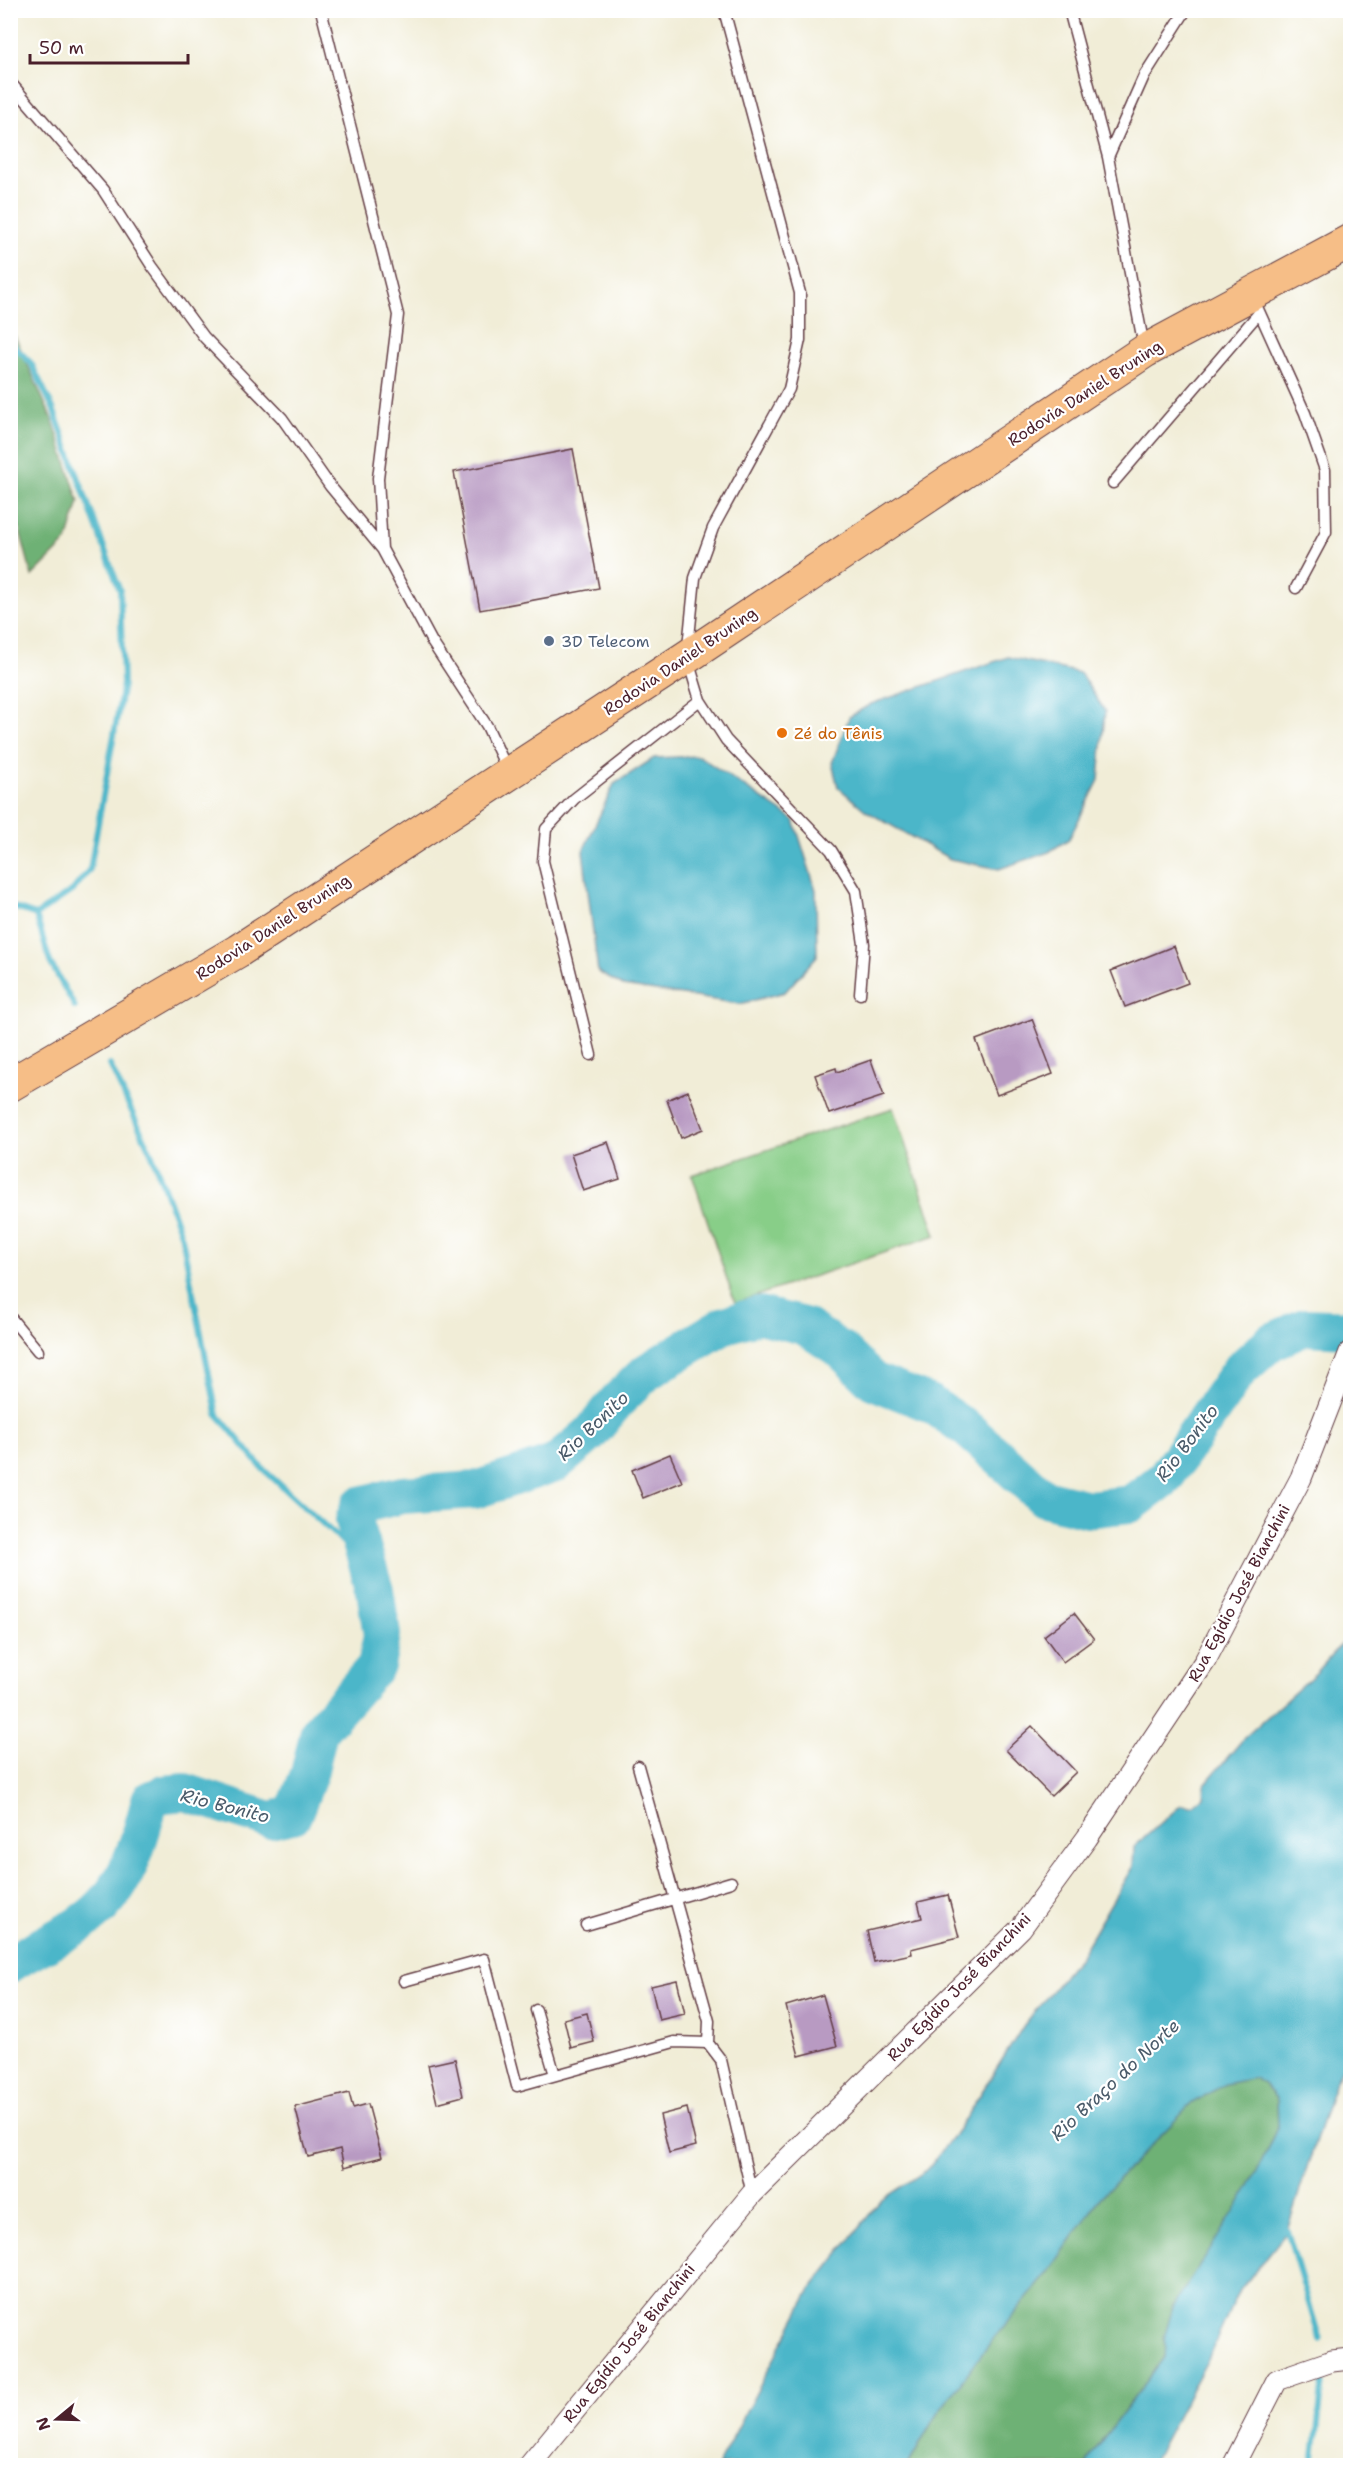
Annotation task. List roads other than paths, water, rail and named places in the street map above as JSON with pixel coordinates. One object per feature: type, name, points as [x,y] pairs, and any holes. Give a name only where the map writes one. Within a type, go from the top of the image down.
[{"type":"main road","name":"Rodovia Daniel Bruning","points":[[10,1085],[238,951],[687,657],[1144,351],[1255,304],[1350,241]]},
{"type":"street","name":"Rua Egídio José Bianchini","points":[[529,2466],[752,2194],[1021,1928],[1087,1838],[1205,1661],[1301,1478],[1350,1352]]},
{"type":"street","points":[[1233,2466],[1277,2380],[1341,2360]]},
{"type":"lane","points":[[321,10],[398,315],[378,478],[382,549]]},
{"type":"lane","points":[[724,10],[800,293],[800,340],[789,388],[713,528],[695,578],[687,657],[700,700],[726,740],[831,850],[856,891],[864,944],[860,994]]},
{"type":"lane","points":[[1069,10],[1108,157],[1144,351]]},
{"type":"lane","points":[[1108,157],[1144,76],[1186,10]]},
{"type":"lane","points":[[10,82],[103,190],[152,266],[204,337],[282,418],[330,486],[382,549],[432,642],[487,726],[509,774]]},
{"type":"lane","points":[[1113,483],[1255,304],[1305,413],[1325,470],[1326,532],[1296,588]]},
{"type":"lane","points":[[591,1055],[543,861],[546,829],[574,799],[700,700]]},
{"type":"lane","points":[[10,1317],[38,1351]]},
{"type":"lane","points":[[638,1766],[709,2021],[708,2043],[721,2060],[752,2194]]},
{"type":"lane","points":[[586,1925],[731,1882]]},
{"type":"lane","points":[[404,1981],[484,1959],[517,2086],[674,2042],[708,2043]]},
{"type":"lane","points":[[536,2010],[555,2075]]},
{"type":"water","points":[[1008,657],[1080,673],[1105,711],[1099,780],[1069,839],[1049,852],[999,869],[950,859],[866,811],[838,787],[832,763],[849,717],[871,704]]},
{"type":"water","points":[[699,756],[794,820],[816,890],[817,956],[785,992],[740,1004],[623,986],[598,972],[583,851],[614,784],[654,758]]},
{"type":"water","name":"Rio Braço do Norte","points":[[1350,1634],[1350,2052],[1334,2085],[1286,2233],[1237,2294],[1208,2359],[1151,2465],[1086,2465],[1096,2448],[1163,2360],[1166,2349],[1164,2338],[1173,2307],[1249,2188],[1278,2126],[1277,2099],[1264,2084],[1254,2078],[1225,2084],[1192,2103],[1100,2198],[1048,2273],[990,2343],[935,2417],[908,2465],[718,2465],[811,2289],[880,2201],[928,2169],[959,2128],[1024,2025],[1080,1956],[1133,1866],[1134,1847],[1181,1805],[1192,1806],[1204,1797],[1205,1784],[1244,1738],[1317,1672]]},
{"type":"waterway","points":[[10,342],[31,363],[53,408],[120,591],[123,684],[90,869],[73,890],[36,915]]},
{"type":"waterway","points":[[10,906],[36,915]]},
{"type":"waterway","points":[[36,915],[50,962],[75,1007]]},
{"type":"waterway","points":[[110,1065],[152,1155],[182,1237],[217,1414],[263,1469],[345,1544],[362,1547]]},
{"type":"waterway","name":"Rio Bonito","points":[[10,1964],[81,1923],[103,1905],[130,1864],[150,1800],[164,1794],[185,1792],[270,1820],[293,1815],[309,1774],[319,1731],[376,1666],[382,1635],[375,1590],[354,1520],[360,1505],[402,1495],[475,1490],[556,1463],[590,1434],[617,1401],[647,1372],[722,1326],[759,1315],[804,1326],[841,1350],[873,1381],[931,1404],[967,1429],[1044,1498],[1088,1509],[1131,1504],[1165,1478],[1239,1371],[1271,1342],[1305,1327],[1350,1329]]},
{"type":"waterway","points":[[1282,2229],[1287,2231],[1320,2340]]},
{"type":"waterway","points":[[1313,2466],[1323,2381]]},
{"type":"place","name":"3D Telecom","points":[[549,641]]},
{"type":"place","name":"Zé do Tênis","points":[[782,733]]}]
